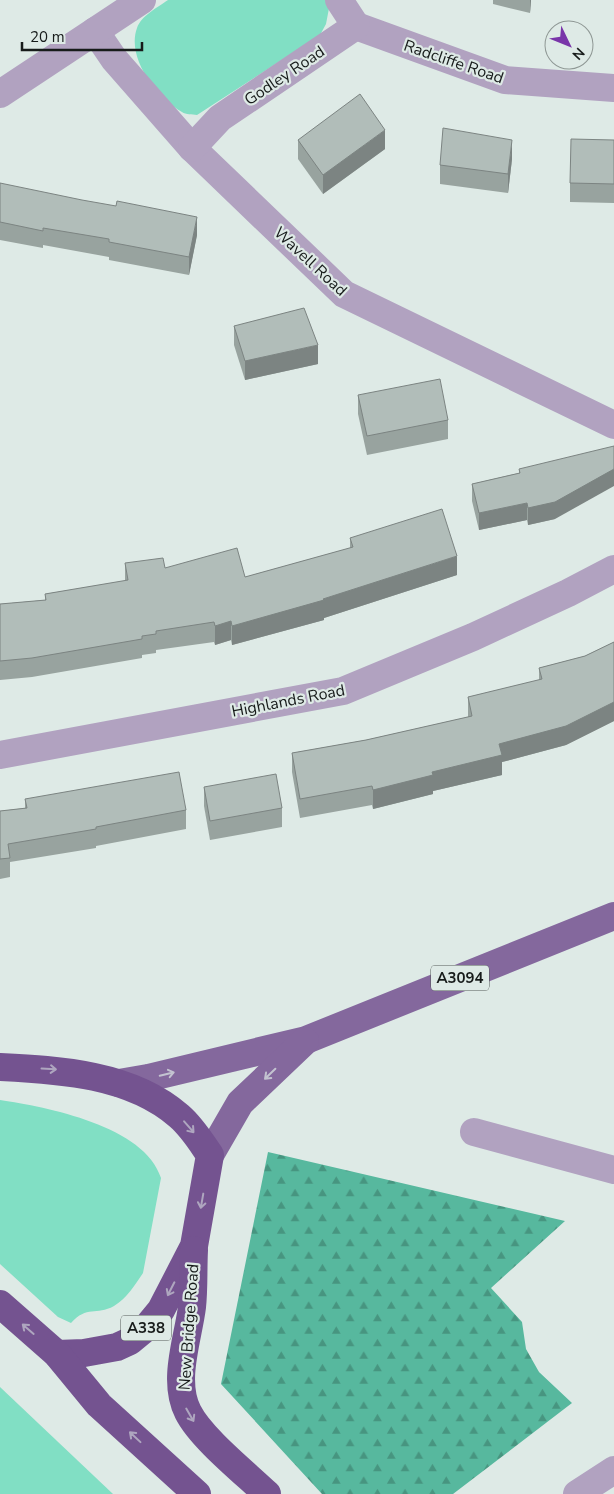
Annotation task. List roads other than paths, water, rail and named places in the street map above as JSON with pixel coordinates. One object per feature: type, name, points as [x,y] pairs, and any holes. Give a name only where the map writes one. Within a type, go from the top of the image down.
[{"type":"highway","points":[[0,1067],[58,1070],[119,1083],[170,1108],[197,1135],[210,1155]]},
{"type":"highway","name":"A338","points":[[57,1354],[84,1353],[117,1347],[147,1327],[161,1310],[194,1246],[210,1155]]},
{"type":"highway","name":"New Bridge Road","points":[[194,1246],[192,1306],[182,1372],[182,1394],[188,1412],[197,1426],[267,1494]]},
{"type":"highway","points":[[0,1304],[57,1354],[99,1405],[197,1494]]},
{"type":"main road","name":"A3094","points":[[119,1083],[148,1078],[306,1040],[614,916]]},
{"type":"main road","name":"A3094","points":[[210,1155],[240,1103],[306,1040]]},
{"type":"street","points":[[0,94],[142,0]]},
{"type":"street","points":[[339,0],[356,26]]},
{"type":"street","name":"Radcliffe Road","points":[[356,26],[504,80],[614,88]]},
{"type":"street","name":"Godley Road","points":[[192,148],[220,118],[356,26]]},
{"type":"street","name":"Wavell Road","points":[[96,31],[114,59],[192,148],[344,294],[614,425]]},
{"type":"street","name":"Highlands Road","points":[[0,754],[343,690],[482,633],[568,594],[614,568]]},
{"type":"street","points":[[474,1132],[614,1170]]},
{"type":"street","points":[[578,1494],[614,1470]]}]
